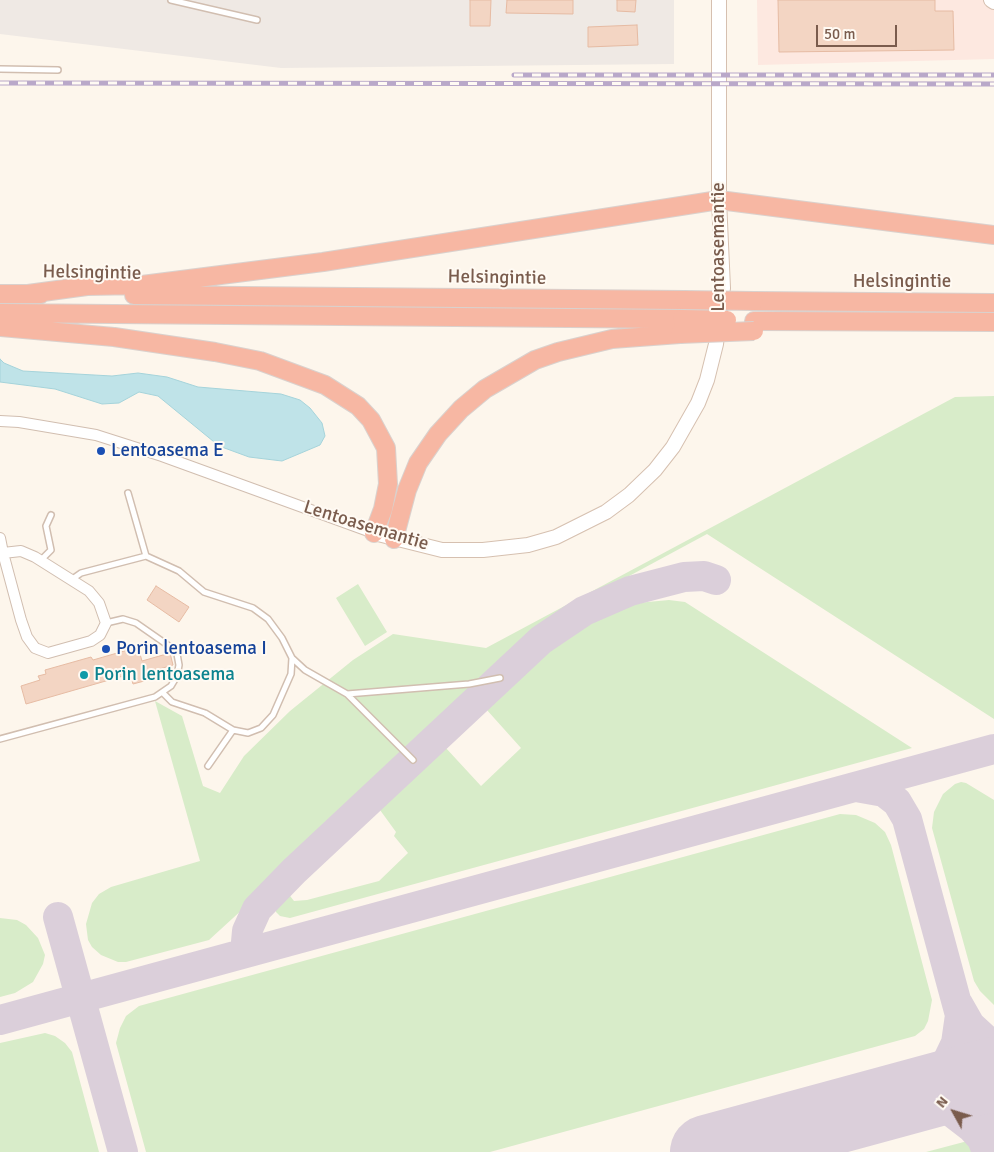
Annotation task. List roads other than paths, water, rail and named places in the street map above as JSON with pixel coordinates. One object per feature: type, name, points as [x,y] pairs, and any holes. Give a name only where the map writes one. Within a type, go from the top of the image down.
[{"type":"highway","points":[[28,294],[87,286],[142,285],[323,262],[719,200],[994,235]]},
{"type":"highway","name":"Helsingintie","points":[[0,294],[994,304]]},
{"type":"highway","name":"Helsingintie","points":[[0,313],[681,326],[994,322]]},
{"type":"highway","points":[[394,539],[407,490],[418,463],[438,434],[455,415],[486,389],[527,364],[558,352],[681,326]]},
{"type":"highway","points":[[0,327],[114,337],[215,352],[260,361],[325,385],[358,406],[371,420],[386,448],[388,484],[383,508],[374,533]]},
{"type":"main road","name":"Lentoasemantie","points":[[374,533],[442,550],[482,550],[528,545],[556,537],[606,512],[629,495],[656,470],[673,447],[698,403],[707,380],[716,344],[723,288],[719,200],[719,0]]},
{"type":"street","name":"Lentoasemantie","points":[[0,421],[96,435],[162,456],[374,533]]},
{"type":"street","points":[[0,538],[1,553],[21,620],[27,636],[35,648],[48,653],[91,641],[100,635],[106,623],[100,603],[88,591],[42,560],[21,551],[1,553]]},
{"type":"lane","points":[[171,0],[257,20]]},
{"type":"lane","points":[[0,69],[58,70]]},
{"type":"lane","points":[[128,493],[146,556]]},
{"type":"lane","points":[[42,560],[51,550],[46,526],[51,515]]},
{"type":"lane","points":[[71,580],[81,573],[146,556],[179,570],[204,592],[253,608],[268,619],[282,638],[292,658],[305,670],[347,694],[413,760]]},
{"type":"lane","points":[[0,739],[163,694],[177,676],[179,665],[177,654],[169,646],[136,623],[123,619],[106,623]]},
{"type":"lane","points":[[163,694],[172,702],[205,713],[233,730],[248,733],[261,728],[273,715],[291,674],[292,658]]},
{"type":"lane","points":[[347,694],[450,686],[500,678]]},
{"type":"lane","points":[[208,766],[233,730]]},
{"type":"water","points":[[0,359],[4,363],[23,371],[112,376],[138,373],[167,377],[198,387],[281,394],[300,400],[310,408],[322,423],[325,436],[320,445],[282,461],[249,457],[219,446],[158,396],[139,392],[119,403],[102,404],[55,389],[0,382]]},
{"type":"railway","points":[[514,75],[994,75]]},
{"type":"railway","points":[[0,83],[994,84]]},
{"type":"place","name":"Lentoasema E","points":[[101,451]]},
{"type":"place","name":"Porin lentoasema I","points":[[106,649]]},
{"type":"place","name":"Porin lentoasema","points":[[84,675]]}]
